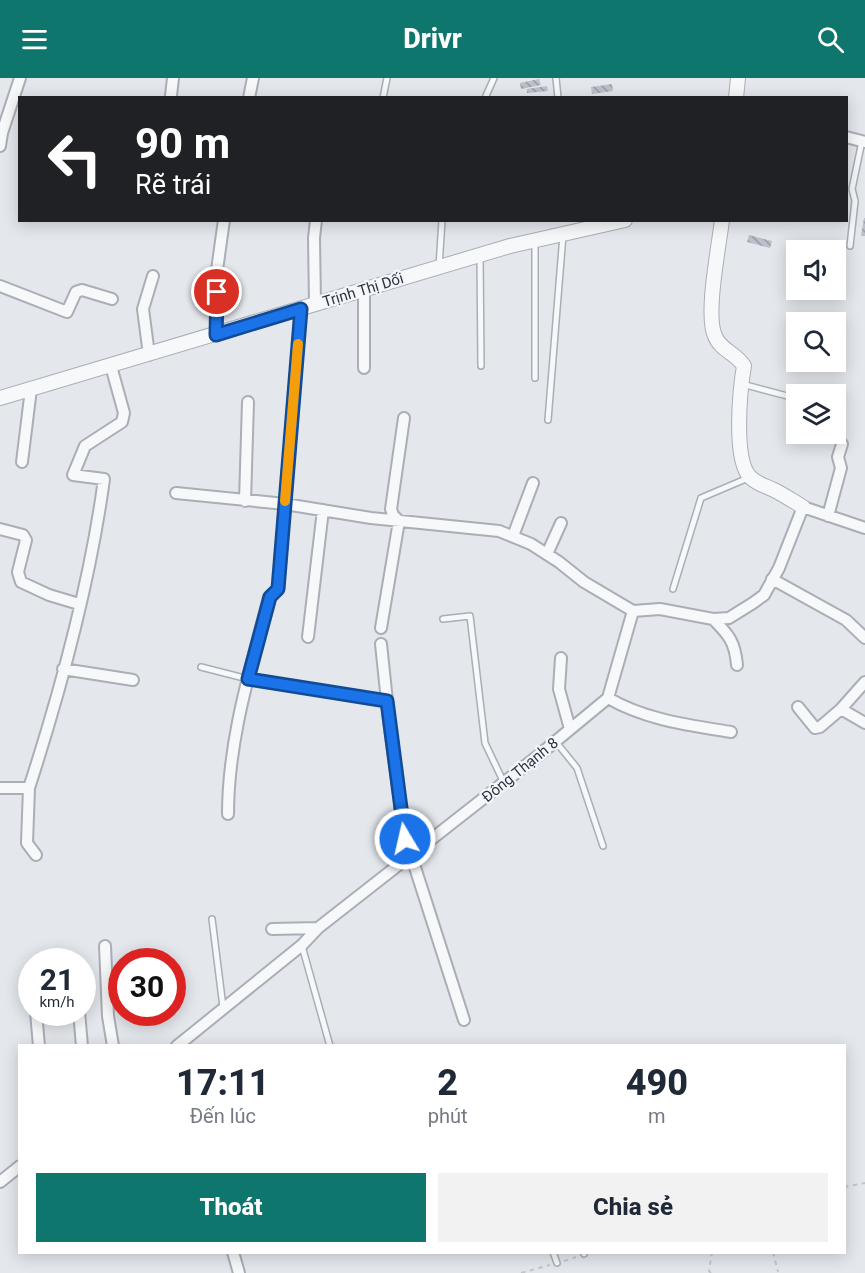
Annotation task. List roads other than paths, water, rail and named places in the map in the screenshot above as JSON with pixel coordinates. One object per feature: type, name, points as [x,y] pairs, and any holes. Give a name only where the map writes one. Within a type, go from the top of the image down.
[{"type":"street","points":[[0,146],[1,133],[20,78]]},
{"type":"street","points":[[171,96],[173,78]]},
{"type":"street","points":[[249,96],[253,78]]},
{"type":"street","points":[[736,96],[738,78]]},
{"type":"street","points":[[848,137],[864,141]]},
{"type":"street","points":[[216,335],[217,270],[224,222]]},
{"type":"street","points":[[228,814],[236,733],[248,679],[270,597],[278,589],[316,222]]},
{"type":"street","name":"Trịnh Thị Dối","points":[[0,398],[572,228],[612,222]]},
{"type":"street","points":[[722,222],[711,310],[712,327],[719,344],[738,358],[744,366],[739,423],[741,463],[750,477],[759,484],[803,507],[865,528]]},
{"type":"street","points":[[149,355],[143,309],[153,276]]},
{"type":"street","points":[[0,286],[67,312],[76,291],[82,290],[112,299]]},
{"type":"street","points":[[364,290],[364,368]]},
{"type":"street","points":[[36,855],[27,843],[29,788],[80,604],[97,527],[104,479],[73,475],[85,446],[122,422],[124,413],[111,366]]},
{"type":"street","points":[[22,462],[31,389]]},
{"type":"street","points":[[246,501],[248,402]]},
{"type":"street","points":[[399,520],[393,515],[391,509],[404,418]]},
{"type":"street","points":[[828,516],[841,468],[838,457],[842,444]]},
{"type":"street","points":[[513,536],[533,483]]},
{"type":"street","points":[[176,493],[285,504],[499,531],[547,554],[584,582],[633,611],[660,609],[713,619],[729,618],[764,595],[783,559],[803,507]]},
{"type":"street","points":[[308,637],[323,510]]},
{"type":"street","points":[[381,628],[399,520]]},
{"type":"street","points":[[547,554],[561,523]]},
{"type":"street","points":[[0,529],[23,535],[27,540],[18,572],[21,582],[49,595],[80,604]]},
{"type":"street","points":[[772,579],[841,617],[865,638]]},
{"type":"street","points":[[633,611],[608,698],[627,710],[670,722],[731,732]]},
{"type":"street","points":[[713,619],[729,635],[736,650],[737,665]]},
{"type":"street","points":[[381,644],[405,839],[397,865]]},
{"type":"street","points":[[561,658],[559,689],[570,729]]},
{"type":"street","points":[[63,669],[133,680]]},
{"type":"street","points":[[798,707],[815,728],[820,727],[841,709],[865,682]]},
{"type":"street","name":"Đông Thạnh 8","points":[[181,1044],[302,945],[318,928],[556,742],[608,698]]},
{"type":"street","points":[[841,709],[865,723]]},
{"type":"street","points":[[0,788],[29,788]]},
{"type":"street","points":[[411,855],[464,1020]]},
{"type":"street","points":[[272,929],[318,928]]},
{"type":"street","points":[[105,946],[108,1016],[113,1044]]},
{"type":"street","points":[[37,1026],[39,1044]]},
{"type":"street","points":[[80,1026],[82,1044]]},
{"type":"street","points":[[0,1182],[18,1168]]},
{"type":"street","points":[[234,1254],[239,1273]]},
{"type":"lane","points":[[383,96],[387,78]]},
{"type":"lane","points":[[486,96],[494,78]]},
{"type":"lane","points":[[556,78],[558,96]]},
{"type":"lane","points":[[849,246],[855,201],[852,189],[864,141]]},
{"type":"lane","points":[[439,267],[442,222]]},
{"type":"lane","points":[[548,420],[572,228]]},
{"type":"lane","points":[[535,378],[536,240]]},
{"type":"lane","points":[[480,255],[481,366]]},
{"type":"lane","points":[[741,384],[786,396]]},
{"type":"lane","points":[[673,589],[700,498],[750,477]]},
{"type":"lane","points":[[442,619],[470,616],[485,743],[504,783]]},
{"type":"lane","points":[[201,667],[248,679],[387,701]]},
{"type":"lane","points":[[556,742],[577,768],[603,846]]},
{"type":"lane","points":[[212,919],[223,1008]]},
{"type":"lane","points":[[302,945],[329,1044]]},
{"type":"lane","points":[[554,1254],[557,1263]]}]
